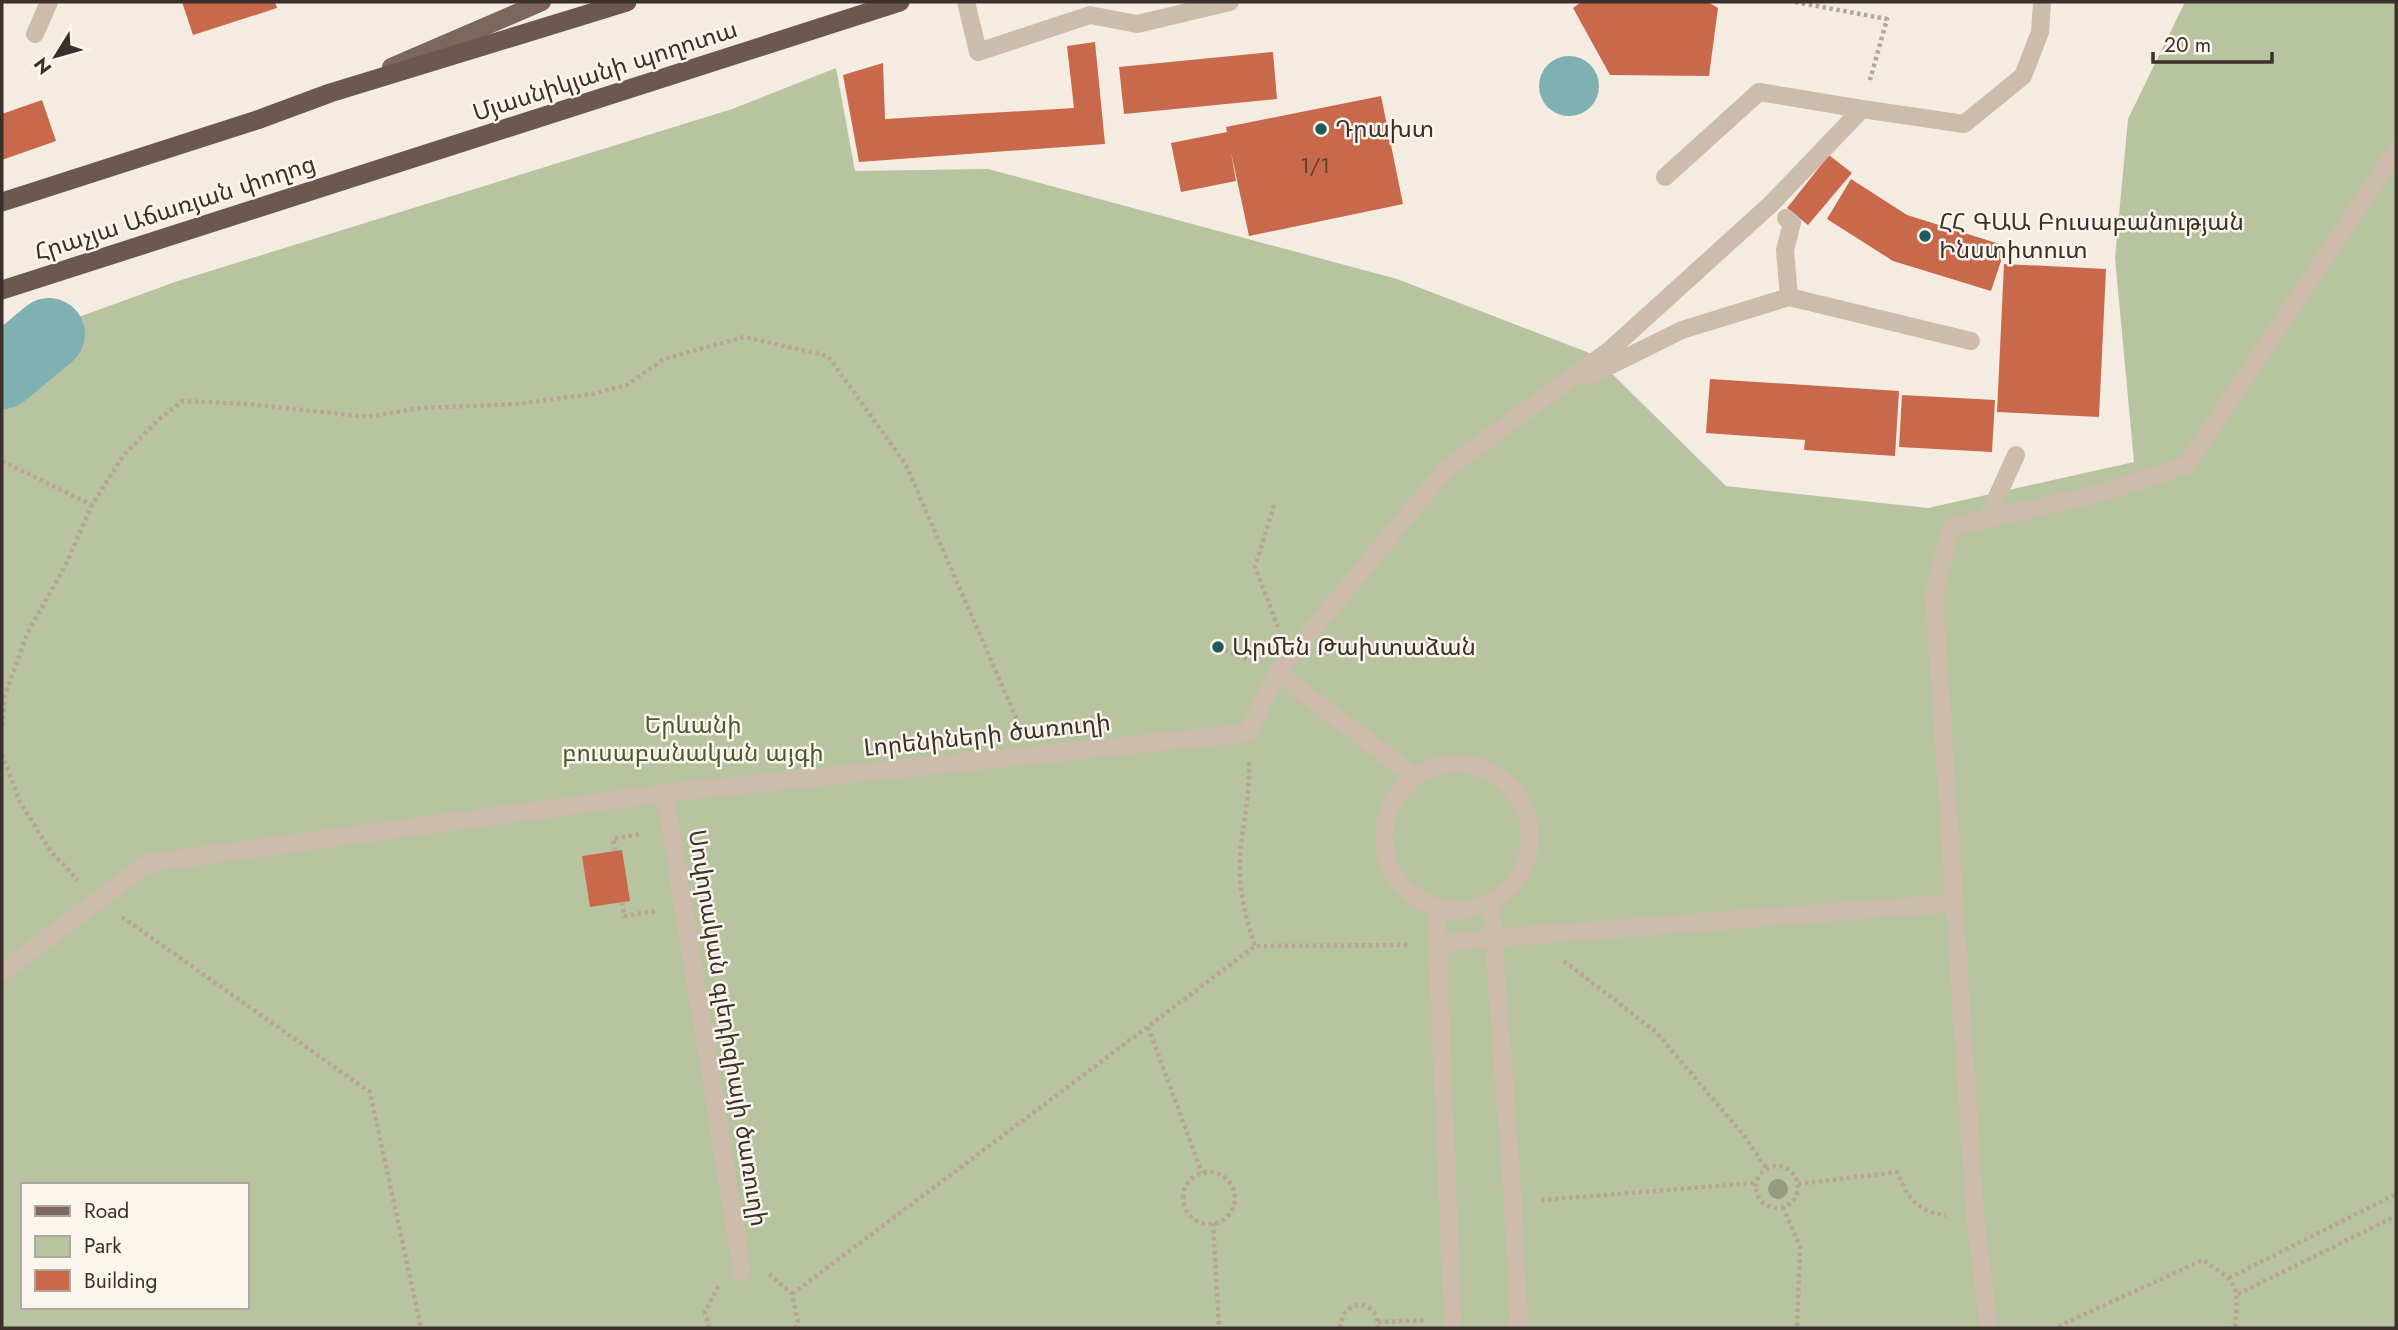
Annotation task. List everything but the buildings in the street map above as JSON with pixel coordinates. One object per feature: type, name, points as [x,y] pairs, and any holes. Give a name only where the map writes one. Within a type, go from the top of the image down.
[{"type":"highway","points":[[2,202],[257,120],[330,93],[627,2]]},
{"type":"highway","name":"Մյասնիկյանի պողոտա","points":[[364,174],[900,2]]},
{"type":"highway","name":"Հրաչյա Աճառյան փողոց","points":[[2,290],[364,174]]},
{"type":"main road","points":[[330,93],[542,2]]},
{"type":"street","points":[[35,34],[49,2]]},
{"type":"street","points":[[966,2],[978,52],[1090,15],[1137,24],[1230,2]]},
{"type":"street","points":[[1665,177],[1759,92],[1964,124],[2024,76],[2040,32],[2042,2]]},
{"type":"street","points":[[1248,733],[1278,673],[1290,657],[1446,469],[1611,349],[1777,198],[1861,109]]},
{"type":"street","points":[[1989,1328],[1975,1215],[1934,595],[1951,527],[2101,493],[2187,465],[2396,150]]},
{"type":"street","points":[[1786,218],[1792,223],[1785,250],[1788,297]]},
{"type":"street","points":[[1542,399],[1682,330],[1788,297],[1971,341]]},
{"type":"street","points":[[1987,519],[2016,455]]},
{"type":"street","points":[[1278,673],[1414,776]]},
{"type":"street","name":"Լորենիների ծառուղի","points":[[2,972],[148,863],[665,793],[1248,733]]},
{"type":"street","points":[[1442,764],[1472,765],[1500,777],[1521,799],[1531,827],[1528,858],[1514,884],[1491,904],[1464,912],[1436,909],[1411,896],[1393,876],[1383,849],[1384,822],[1395,796],[1414,776],[1442,764]]},
{"type":"street","name":"Սովորական գլեդիզիայի ծառուղի","points":[[665,793],[742,1272]]},
{"type":"street","points":[[1438,944],[1953,903]]},
{"type":"street","points":[[1491,904],[1513,1203],[1519,1328]]},
{"type":"street","points":[[1436,909],[1452,1324]]},
{"type":"path","points":[[1795,2],[1887,19],[1874,64]]},
{"type":"path","points":[[2,726],[5,695],[27,634],[66,564],[92,505],[123,456],[158,420],[183,401],[248,404],[368,417],[421,408],[517,404],[592,394],[627,385],[664,359],[744,337],[828,356],[906,466],[1032,755]]},
{"type":"path","points":[[2,461],[92,505]]},
{"type":"path","points":[[1274,505],[1255,567],[1290,657]]},
{"type":"path","points":[[1218,647],[1254,663]]},
{"type":"path","points":[[1248,733],[1250,779],[1240,871],[1245,917],[1255,946]]},
{"type":"path","points":[[2,754],[20,802],[51,852],[98,900],[370,1092],[421,1328]]},
{"type":"path","points":[[615,851],[613,839],[671,829]]},
{"type":"path","points":[[621,902],[624,916],[683,907]]},
{"type":"path","points":[[1530,935],[1656,1032],[1745,1137],[1766,1168]]},
{"type":"path","points":[[792,1294],[1255,946],[1438,944]]},
{"type":"path","points":[[1148,1027],[1202,1173]]},
{"type":"path","points":[[1780,1166],[1796,1178],[1798,1190],[1793,1201],[1783,1207],[1769,1206],[1758,1196],[1756,1183],[1766,1168],[1780,1166]]},
{"type":"path","points":[[1210,1172],[1226,1178],[1234,1193],[1232,1209],[1221,1221],[1213,1223],[1196,1220],[1185,1207],[1183,1199],[1188,1183],[1202,1173],[1210,1172]]},
{"type":"path","points":[[1798,1184],[1897,1172],[1915,1204],[1930,1214],[1975,1215]]},
{"type":"path","points":[[1513,1203],[1756,1183]]},
{"type":"path","points":[[2229,1278],[2396,1194]]},
{"type":"path","points":[[1783,1207],[1800,1247],[1797,1328]]},
{"type":"path","points":[[2238,1294],[2396,1216]]},
{"type":"path","points":[[1213,1223],[1219,1328]]},
{"type":"path","points":[[2060,1328],[2061,1325],[2203,1260],[2229,1278],[2238,1294],[2235,1326],[2229,1328]]},
{"type":"path","points":[[1340,1328],[1340,1319],[1354,1306],[1364,1306],[1373,1311],[1378,1328]]},
{"type":"path","points":[[705,1312],[709,1328]]},
{"type":"path","points":[[1378,1322],[1452,1324]]},
{"type":"green space","name":"Երևանի բուսաբանական այգի","points":[[2185,2],[2396,2],[2396,1328],[2,1328],[2,345],[175,282],[732,109],[836,68],[855,171],[988,169],[1397,279],[1592,354],[1726,486],[1928,508],[2134,462],[2115,258],[2128,119]]},
{"type":"water","points":[[1569,56],[1586,61],[1594,69],[1599,86],[1594,103],[1586,111],[1569,116],[1552,111],[1544,103],[1539,86],[1544,69],[1552,61]]},
{"type":"waterway","points":[[2,373],[49,334]]},
{"type":"place","name":"Դրախտ","points":[[1321,129]]},
{"type":"place","name":"ՀՀ ԳԱԱ Բուսաբանության Ինստիտուտ","points":[[1925,236]]},
{"type":"place","name":"Արմեն Թախտաձան","points":[[1218,647]]}]
